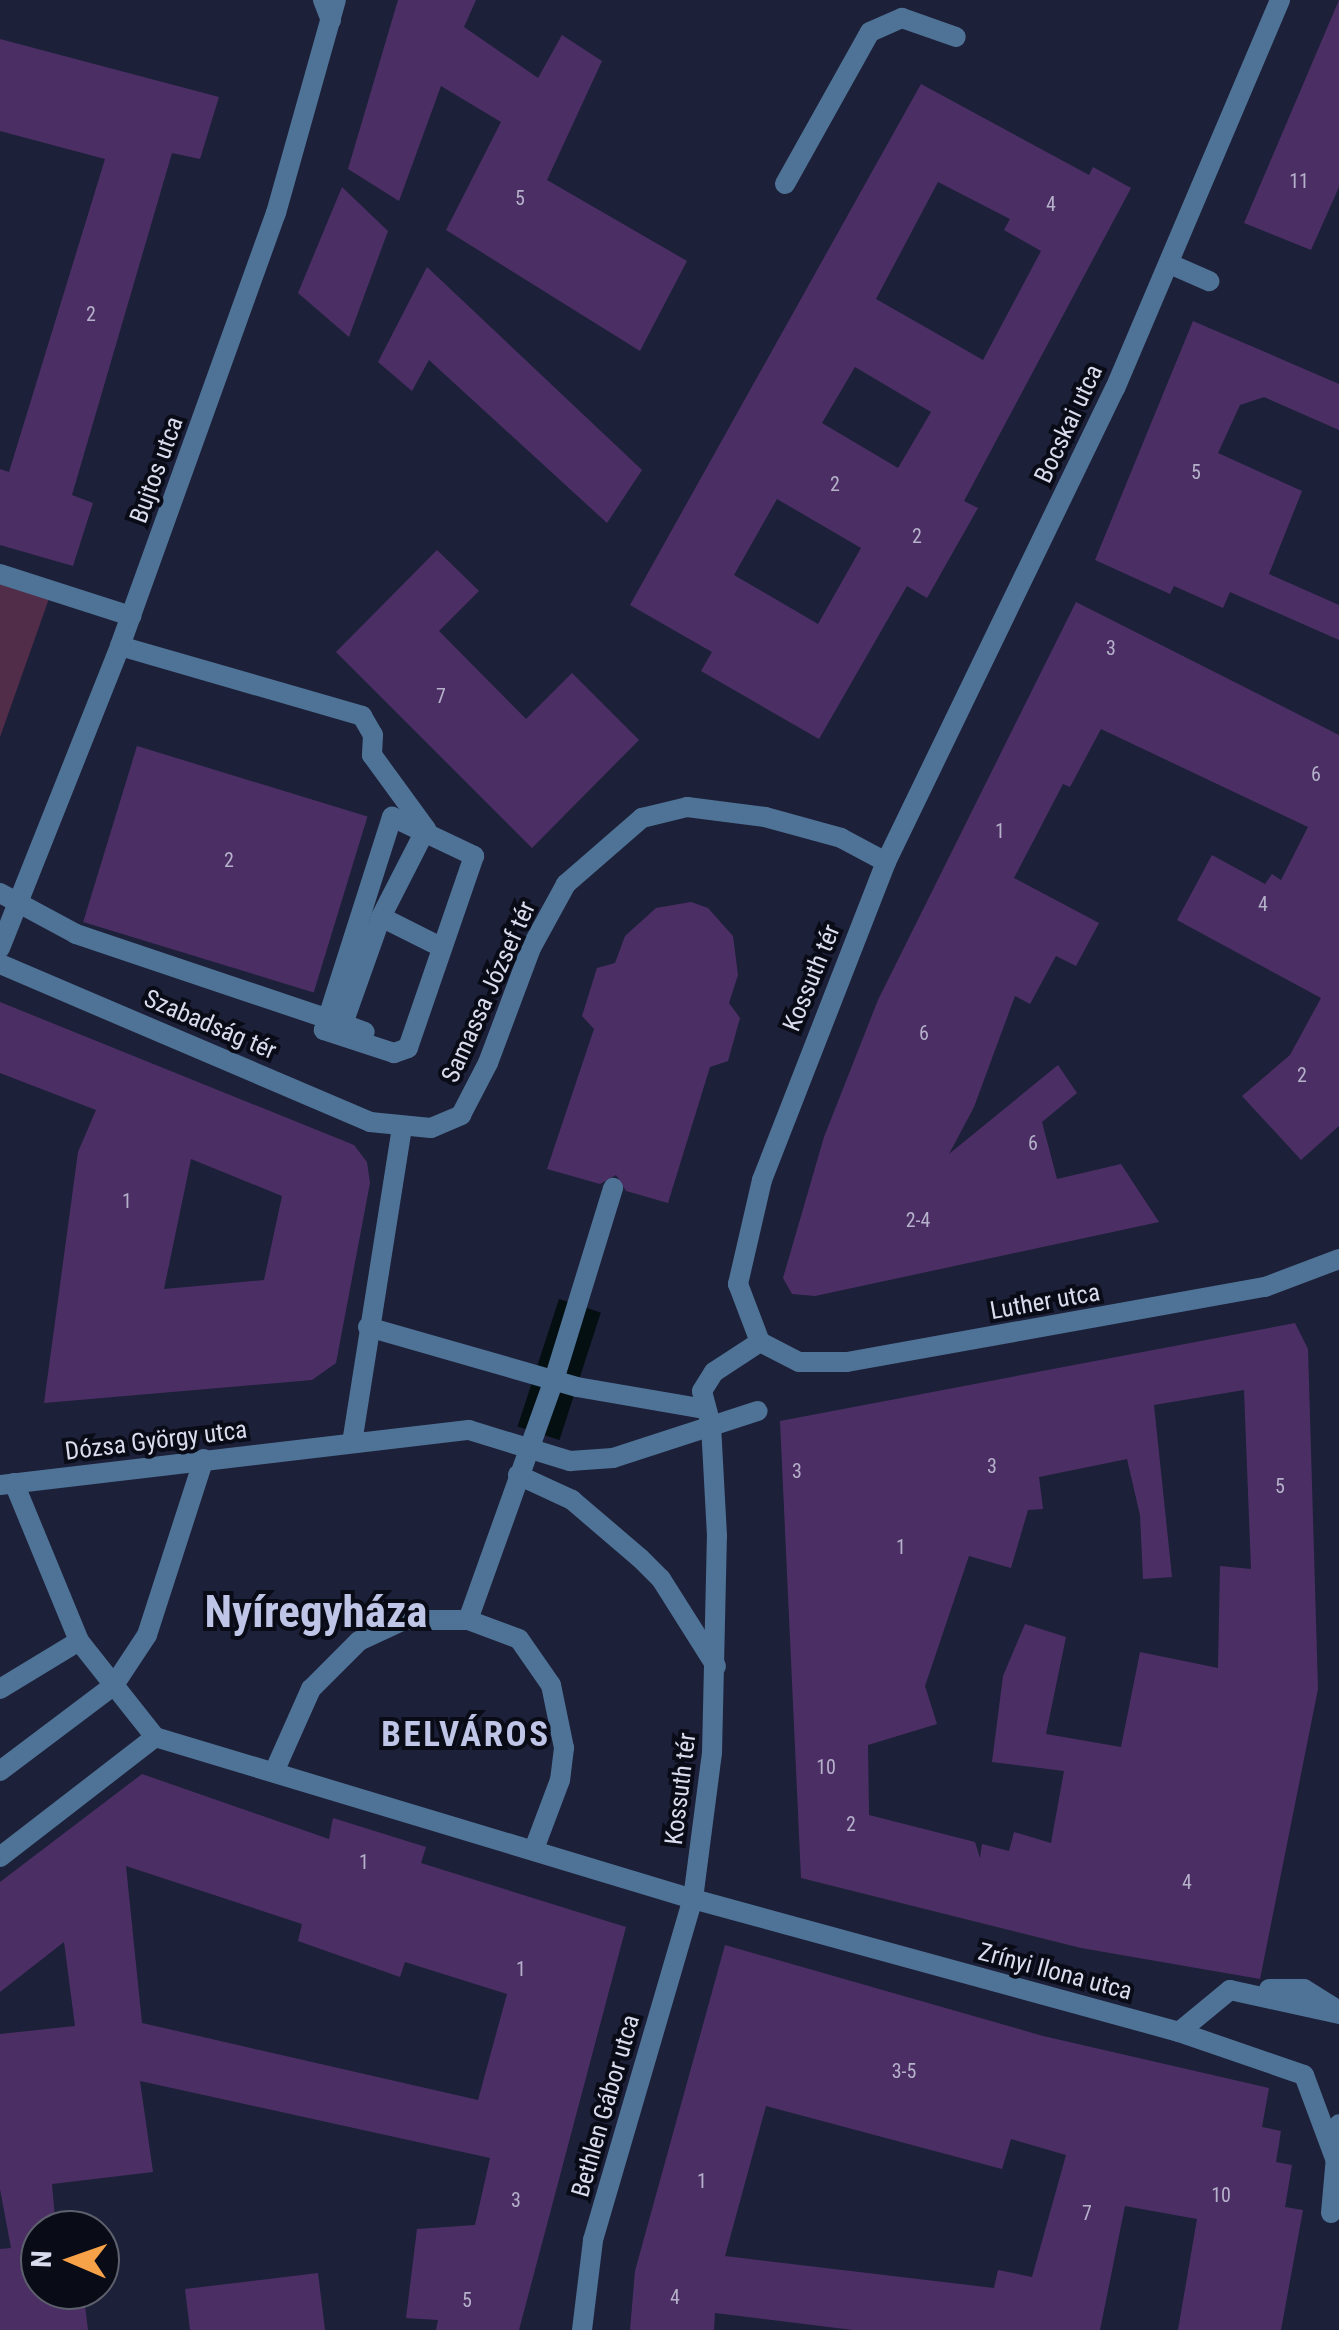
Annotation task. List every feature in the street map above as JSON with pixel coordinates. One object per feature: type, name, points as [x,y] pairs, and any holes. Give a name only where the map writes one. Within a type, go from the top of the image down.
[{"type":"street","points":[[322,0],[334,10]]},
{"type":"street","name":"Bocskai utca","points":[[886,862],[1170,264],[1280,0]]},
{"type":"street","name":"Bujtos utca","points":[[0,948],[120,646],[276,213],[334,10]]},
{"type":"street","points":[[785,184],[870,32],[902,18],[956,36]]},
{"type":"street","points":[[1170,264],[1209,281]]},
{"type":"street","points":[[0,574],[131,616]]},
{"type":"street","points":[[0,893],[22,900],[76,934],[335,1021],[381,917],[426,830],[372,755],[373,735],[362,716],[120,646]]},
{"type":"street","name":"Samassa József tér","points":[[402,1129],[431,1128],[461,1114],[488,1064],[530,948],[566,884],[642,818],[687,806],[766,818],[841,838],[886,862]]},
{"type":"street","name":"Samassa József tér","points":[[392,817],[474,856],[439,946],[408,1048],[394,1053],[324,1030],[335,1021],[392,817]]},
{"type":"street","name":"Kossuth tér","points":[[760,1342],[738,1284],[746,1228],[886,862]]},
{"type":"street","points":[[381,917],[439,946]]},
{"type":"street","name":"Szabadság tér","points":[[0,964],[370,1122],[402,1129]]},
{"type":"street","points":[[402,1129],[352,1443],[469,1430],[570,1461],[613,1458],[707,1417],[758,1411]]},
{"type":"street","points":[[468,1620],[554,1380],[613,1188]]},
{"type":"street","name":"Luther utca","points":[[760,1342],[799,1362],[847,1362],[1265,1288],[1339,1259]]},
{"type":"street","points":[[368,1326],[554,1380],[707,1417]]},
{"type":"street","points":[[707,1417],[702,1390],[714,1372],[760,1342]]},
{"type":"street","name":"Kossuth tér","points":[[693,1899],[717,1668],[707,1417]]},
{"type":"street","name":"Dózsa György utca","points":[[7,1484],[352,1443]]},
{"type":"street","points":[[0,1771],[114,1686],[155,1618],[204,1459]]},
{"type":"street","points":[[518,1475],[572,1500],[662,1579],[717,1668]]},
{"type":"street","points":[[7,1484],[79,1641],[155,1737],[693,1899]]},
{"type":"street","points":[[274,1772],[310,1689],[358,1641],[404,1620],[468,1620],[519,1639],[550,1685],[564,1748],[560,1780],[534,1849]]},
{"type":"street","points":[[0,1689],[79,1641]]},
{"type":"street","points":[[0,1857],[155,1737]]},
{"type":"street","name":"Zrínyi Ilona utca","points":[[693,1899],[1179,2032],[1304,2075],[1337,2168]]},
{"type":"street","name":"Bethlen Gábor utca","points":[[582,2330],[593,2240],[693,1899]]},
{"type":"street","points":[[1269,1989],[1304,1989],[1339,2012]]},
{"type":"street","points":[[1179,2032],[1230,1990],[1339,2012]]},
{"type":"street","points":[[1331,2213],[1339,2124]]},
{"type":"shaded area","points":[[0,574],[52,590],[0,737]]},
{"type":"shaded area","points":[[559,1299],[601,1313],[559,1440],[518,1426]]},
{"type":"building","points":[[398,0],[476,0],[464,27],[538,78],[562,35],[602,61],[547,180],[687,261],[640,351],[446,230],[501,122],[441,86],[399,201],[348,169]]},
{"type":"building","points":[[1339,0],[1339,187],[1311,250],[1244,223]]},
{"type":"building","points":[[0,39],[219,97],[200,159],[172,153],[72,495],[93,503],[73,566],[0,545],[0,469],[9,472],[105,159],[0,131]]},
{"type":"building","points":[[921,84],[1089,175],[1093,167],[1131,188],[964,501],[978,508],[927,598],[907,586],[819,739],[701,671],[712,652],[630,605]],"holes":[[[938,182],[1010,219],[1004,230],[1041,251],[983,360],[876,299]],[[855,367],[931,412],[898,468],[822,423]],[[777,499],[861,548],[818,624],[734,575]]]},
{"type":"building","points":[[342,187],[388,231],[349,337],[298,293]]},
{"type":"building","points":[[427,267],[642,470],[607,523],[429,360],[412,391],[378,362]]},
{"type":"building","points":[[1193,321],[1339,384],[1339,430],[1264,397],[1240,405],[1218,453],[1302,491],[1269,574],[1339,605],[1339,640],[1230,592],[1223,608],[1174,586],[1170,594],[1095,560]]},
{"type":"building","points":[[437,550],[479,591],[439,631],[526,719],[572,673],[639,740],[532,848],[336,652]]},
{"type":"building","points":[[1076,602],[1339,735],[1339,1126],[1301,1160],[1242,1096],[1290,1055],[1321,998],[1177,920],[1212,855],[1265,884],[1272,874],[1281,880],[1308,827],[1101,729],[1070,787],[1063,784],[1014,878],[1099,923],[1076,966],[1056,956],[1030,1004],[1015,996],[974,1107],[949,1154],[1058,1065],[1077,1093],[1042,1122],[1057,1179],[1121,1164],[1159,1222],[815,1296],[792,1294],[783,1278],[824,1137],[878,1000]]},
{"type":"building","points":[[137,746],[367,816],[314,992],[83,922]]},
{"type":"building","points":[[691,902],[708,908],[733,936],[738,975],[729,1003],[740,1018],[728,1061],[710,1067],[668,1203],[626,1191],[616,1175],[600,1184],[547,1169],[594,1029],[582,1016],[597,968],[615,963],[625,936],[656,908]]},
{"type":"building","points":[[0,1002],[354,1145],[367,1162],[370,1183],[336,1363],[312,1380],[44,1403],[78,1152],[96,1110],[0,1073]],"holes":[[[191,1159],[282,1196],[264,1280],[164,1289]]]},
{"type":"building","points":[[1295,1323],[1308,1349],[1318,1689],[1260,1979],[1081,1948],[801,1878],[780,1421]],"holes":[[[1244,1390],[1251,1569],[1220,1566],[1218,1668],[1140,1652],[1121,1747],[1046,1734],[1066,1637],[1025,1624],[1003,1676],[992,1762],[1064,1771],[1051,1843],[1014,1832],[1009,1851],[982,1844],[980,1858],[975,1842],[869,1815],[868,1745],[937,1724],[925,1686],[969,1556],[1011,1568],[1028,1510],[1043,1509],[1039,1477],[1127,1459],[1140,1515],[1143,1579],[1172,1577],[1154,1405]]]},
{"type":"building","points":[[142,1774],[329,1839],[333,1818],[426,1847],[421,1863],[626,1927],[519,2330],[436,2330],[438,2320],[406,2318],[417,2229],[475,2225],[490,2158],[140,2081],[153,2172],[52,2184],[54,2210],[20,2210],[20,2310],[86,2310],[88,2330],[0,2330],[0,2249],[11,2248],[0,2189],[0,2034],[75,2026],[64,1942],[0,1992],[0,1882]],"holes":[[[126,1866],[302,1924],[298,1941],[400,1977],[405,1962],[507,1994],[478,2100],[142,2023]]]},
{"type":"building","points":[[725,1945],[1043,2036],[1269,2088],[1262,2127],[1281,2131],[1276,2162],[1292,2165],[1285,2207],[1303,2210],[1281,2330],[1178,2330],[1197,2219],[1125,2206],[1100,2330],[853,2330],[715,2313],[714,2330],[630,2330],[635,2271]],"holes":[[[766,2106],[1002,2169],[1011,2139],[1066,2155],[1032,2277],[998,2270],[994,2288],[725,2256]]]},
{"type":"building","points":[[318,2273],[325,2330],[190,2330],[185,2289]]},
{"type":"district","name":"Nyíregyháza","points":[[316,1612]]},
{"type":"district","name":"BELVÁROS","points":[[466,1735]]}]
